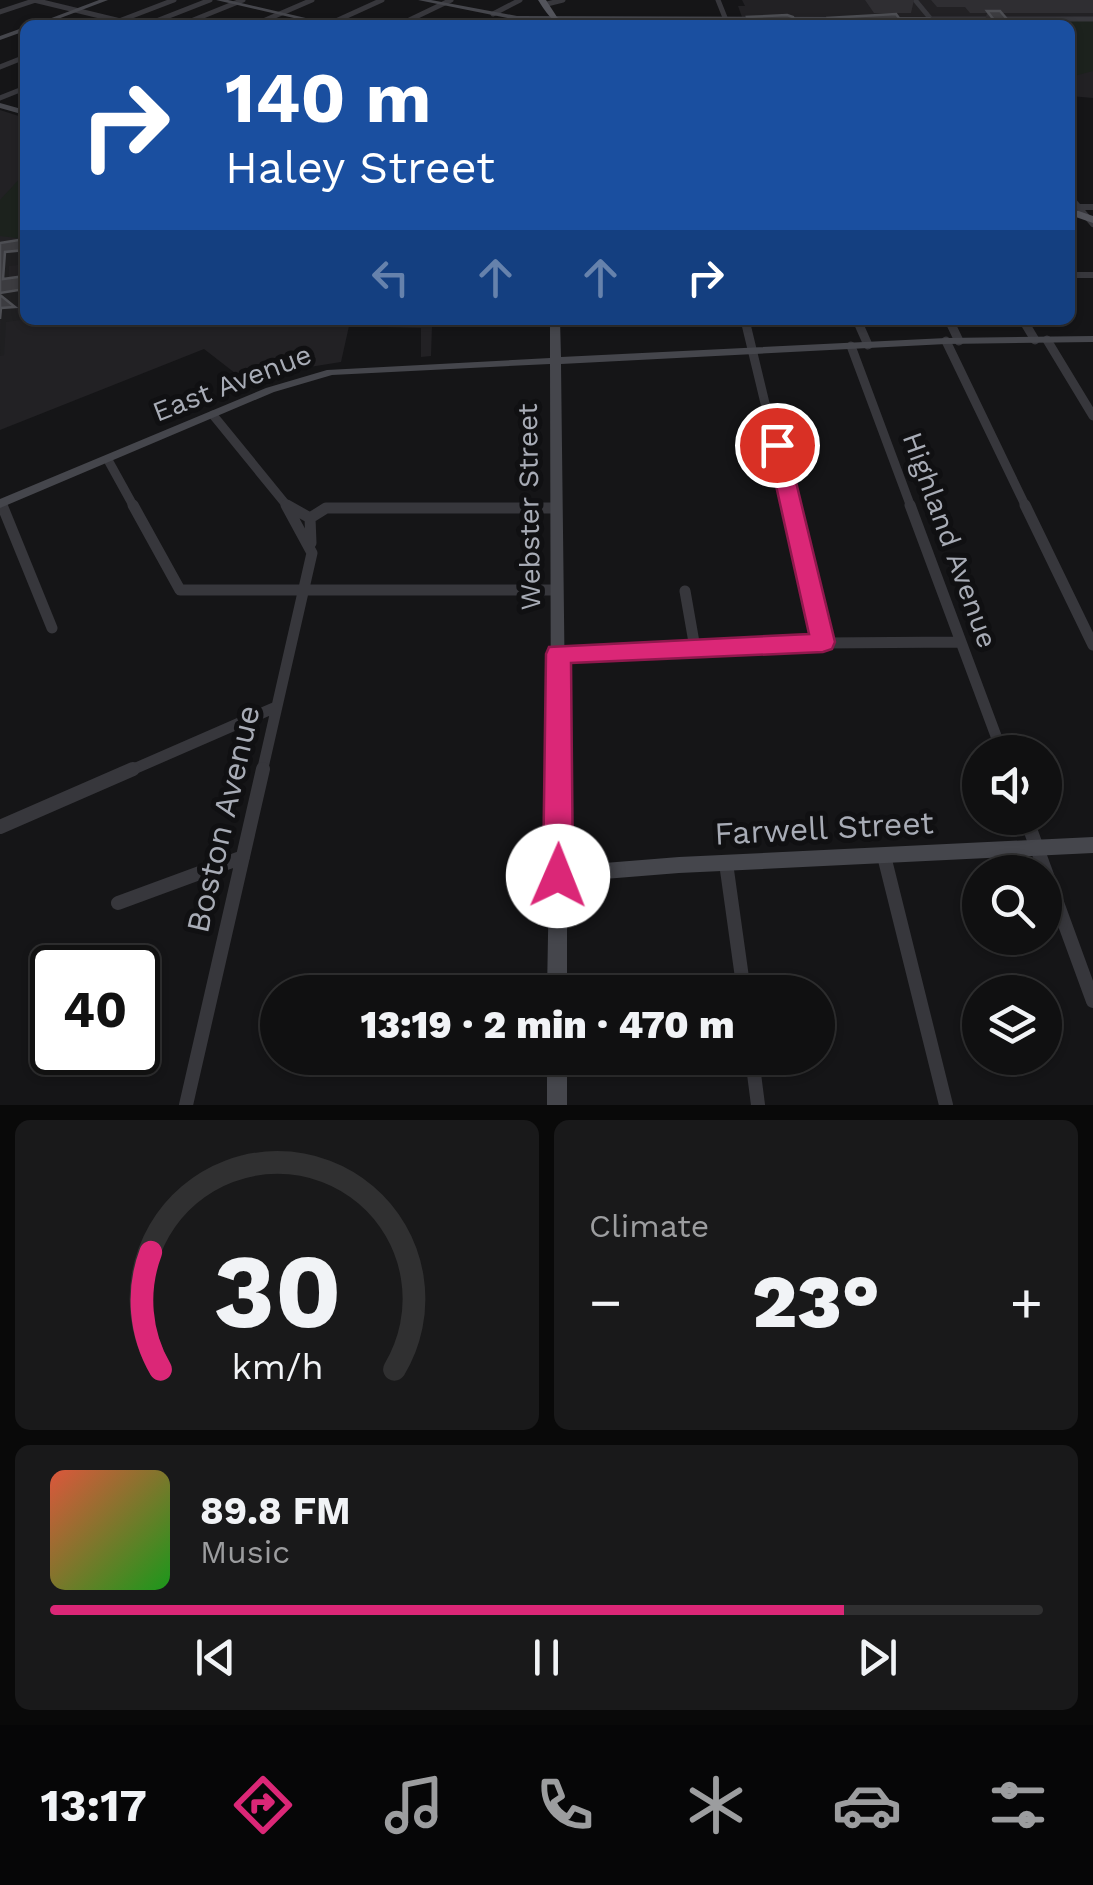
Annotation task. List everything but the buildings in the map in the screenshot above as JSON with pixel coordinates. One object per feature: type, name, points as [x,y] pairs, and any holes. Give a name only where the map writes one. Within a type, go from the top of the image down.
[{"type":"main road","points":[[50,20],[105,0]]},
{"type":"main road","points":[[219,0],[307,20]]},
{"type":"main road","points":[[421,0],[539,20]]},
{"type":"main road","points":[[483,20],[493,14]]},
{"type":"main road","points":[[817,20],[862,19]]},
{"type":"main road","points":[[873,19],[893,20]]},
{"type":"main road","name":"Webster Street","points":[[556,325],[557,975]]},
{"type":"main road","name":"East Avenue","points":[[1,504],[288,383],[331,372],[953,341],[1093,340]]},
{"type":"main road","name":"Farwell Street","points":[[558,876],[726,863],[1093,845]]},
{"type":"main road","points":[[556,1075],[557,1105]]},
{"type":"street","points":[[0,12],[35,0],[116,20]]},
{"type":"street","points":[[123,20],[174,0]]},
{"type":"street","points":[[159,20],[210,0]]},
{"type":"street","points":[[266,20],[312,0]]},
{"type":"street","points":[[340,20],[382,0]]},
{"type":"street","points":[[409,20],[451,0]]},
{"type":"street","points":[[493,14],[520,0]]},
{"type":"street","points":[[544,2],[563,0]]},
{"type":"street","points":[[915,0],[931,20]]},
{"type":"street","points":[[194,20],[239,2]]},
{"type":"street","points":[[1040,20],[1093,19]]},
{"type":"street","points":[[746,325],[823,642]]},
{"type":"street","points":[[859,325],[868,345]]},
{"type":"street","points":[[950,325],[953,341],[1093,645]]},
{"type":"street","points":[[1028,325],[1093,416]]},
{"type":"street","name":"Highland Avenue","points":[[851,346],[996,735]]},
{"type":"street","points":[[213,415],[284,503],[311,544]]},
{"type":"street","points":[[108,460],[180,590],[558,590]]},
{"type":"street","points":[[284,503],[310,518],[326,508],[556,508]]},
{"type":"street","points":[[1,504],[52,628]]},
{"type":"street","name":"Boston Avenue","points":[[186,1105],[303,591],[311,544],[310,518]]},
{"type":"street","points":[[685,591],[695,648]]},
{"type":"street","points":[[558,654],[823,642],[961,642]]},
{"type":"street","points":[[0,826],[276,707]]},
{"type":"street","points":[[1032,835],[1093,1001]]},
{"type":"street","points":[[884,856],[946,1105]]},
{"type":"street","points":[[118,903],[243,857]]},
{"type":"street","points":[[726,863],[742,975]]},
{"type":"street","points":[[754,1075],[758,1105]]},
{"type":"shaded area","points":[[742,0],[1093,0],[1093,98],[1075,96],[1075,20],[742,17],[738,6],[745,6]]},
{"type":"shaded area","points":[[1075,21],[1093,21],[1093,71],[1075,76]]},
{"type":"shaded area","points":[[0,110],[20,116],[20,325],[440,325],[432,326],[431,356],[421,357],[421,328],[349,326],[341,362],[297,369],[253,387],[204,349],[0,430]]},
{"type":"shaded area","points":[[20,178],[20,238],[0,236],[0,200]]},
{"type":"route","points":[[558,876],[558,654],[823,642],[777,445]]}]
